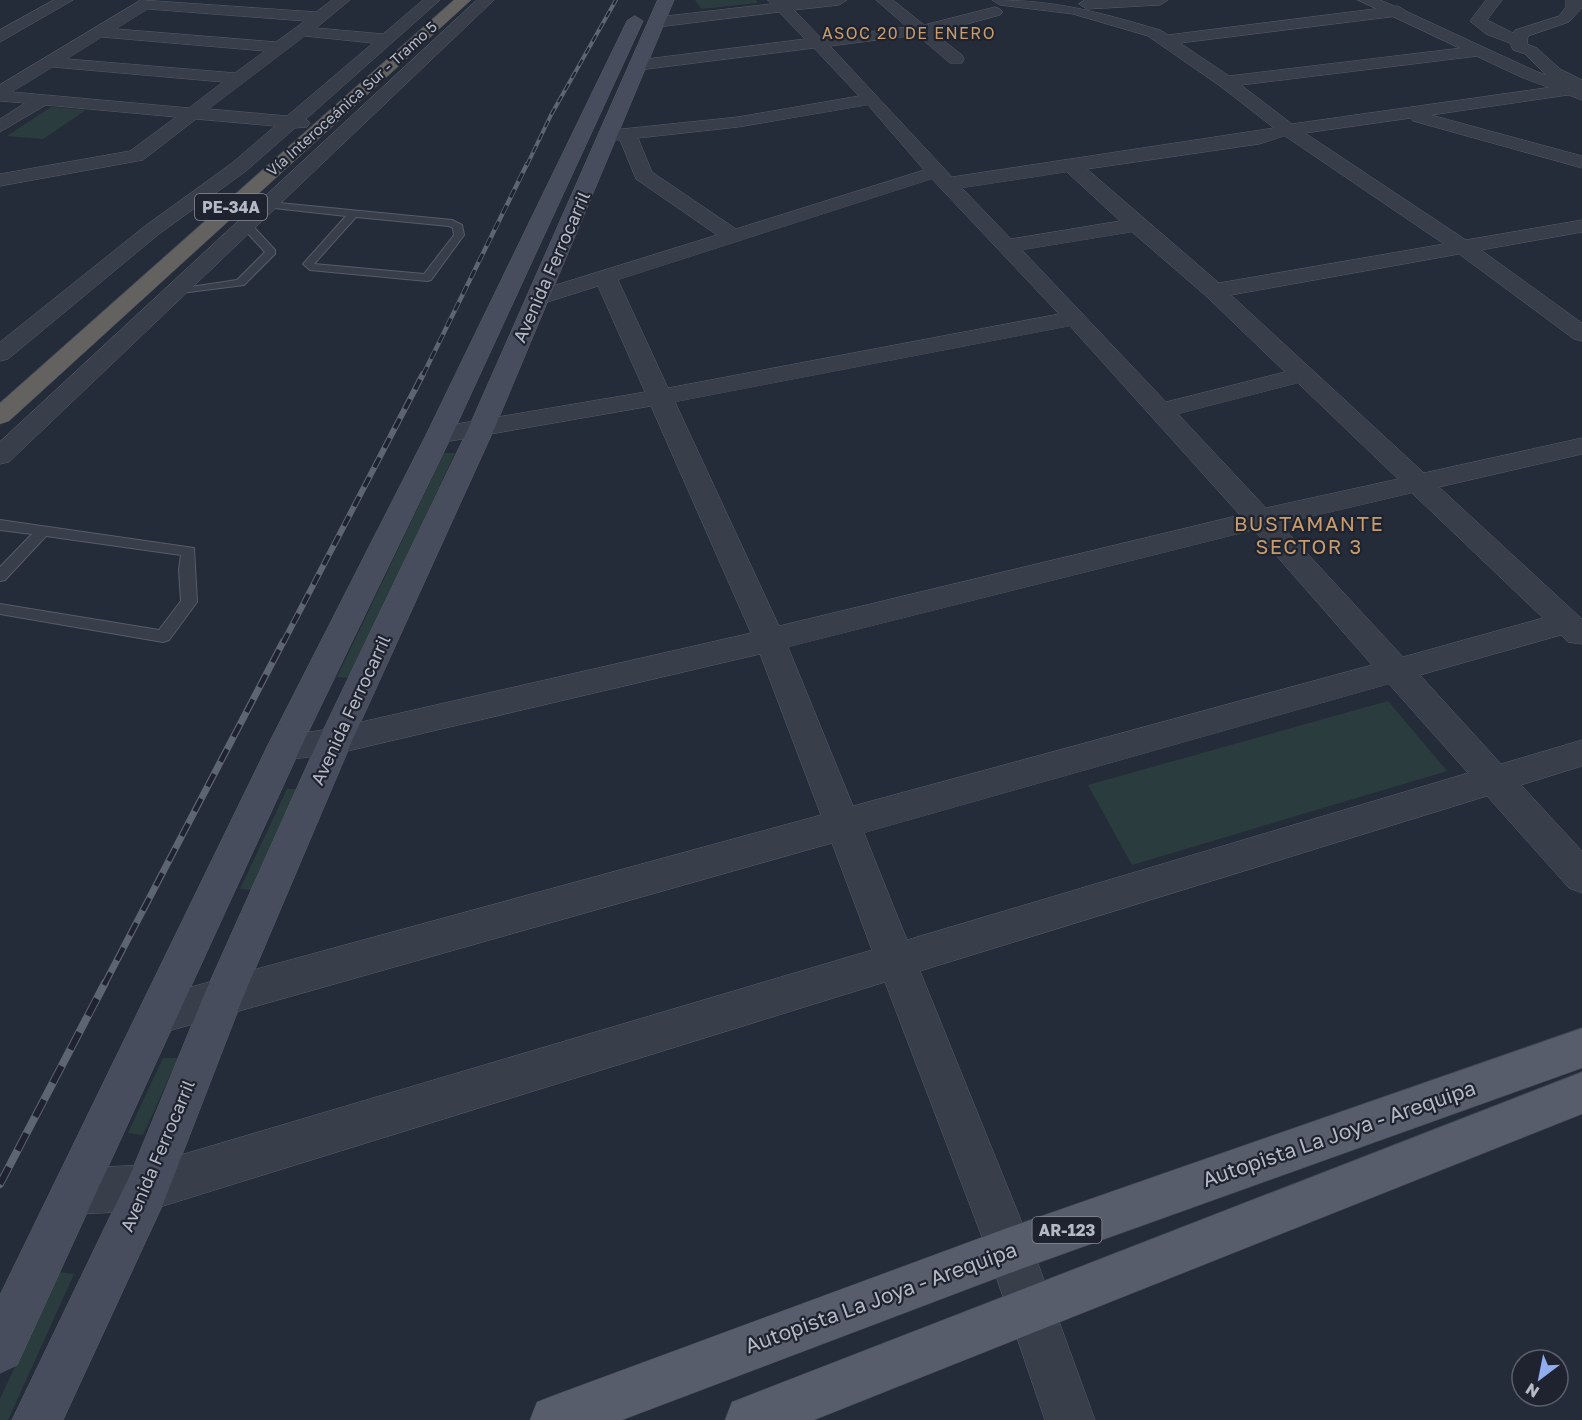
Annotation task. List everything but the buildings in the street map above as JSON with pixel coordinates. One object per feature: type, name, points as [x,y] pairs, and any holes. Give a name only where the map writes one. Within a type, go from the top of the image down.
[{"type":"highway","name":"Vía Interoceánica Sur - Tramo 5","points":[[0,416],[463,0]]},
{"type":"main road","name":"Avenida Ferrocarril","points":[[37,1420],[147,1188],[224,995],[335,741],[482,427],[538,298],[619,134],[656,7]]},
{"type":"main road","name":"Avenida Ferrocarril","points":[[0,1348],[285,747],[439,435],[656,7]]},
{"type":"main road","name":"Autopista La Joya - Arequipa","points":[[555,1420],[1010,1250],[1582,1048]]},
{"type":"main road","points":[[750,1420],[1582,1093]]},
{"type":"street","points":[[0,37],[65,0]]},
{"type":"street","points":[[0,180],[136,156],[195,113],[236,78],[342,0]]},
{"type":"street","points":[[0,354],[152,230],[239,167],[432,0]]},
{"type":"street","points":[[0,456],[486,0]]},
{"type":"street","points":[[656,7],[839,0]]},
{"type":"street","points":[[884,0],[956,59]]},
{"type":"street","points":[[639,65],[950,26],[998,6],[1160,0]]},
{"type":"street","points":[[1366,0],[1398,12],[1478,51],[1578,90]]},
{"type":"street","points":[[1494,0],[1478,21],[1483,27],[1518,40]]},
{"type":"street","points":[[1574,0],[1574,8],[1564,19],[1521,33],[1518,40],[1519,46],[1531,51],[1554,73],[1578,90]]},
{"type":"street","points":[[0,94],[48,62],[149,2],[319,17]]},
{"type":"street","points":[[780,3],[820,43],[941,178],[1075,318],[1260,519],[1582,877]]},
{"type":"street","points":[[1042,6],[1093,15],[1143,28],[1166,40],[1226,82],[1288,130],[1464,249],[1582,334]]},
{"type":"street","points":[[1166,40],[1398,12]]},
{"type":"street","points":[[1093,15],[1098,26],[1137,47]]},
{"type":"street","points":[[302,31],[386,39]]},
{"type":"street","points":[[99,32],[278,47]]},
{"type":"street","points":[[1226,82],[1478,51]]},
{"type":"street","points":[[48,62],[236,78]]},
{"type":"street","points":[[1198,84],[1250,115],[1288,130]]},
{"type":"street","points":[[538,298],[733,236],[941,178],[1070,164],[1259,138],[1288,130],[1578,90]]},
{"type":"street","points":[[0,94],[41,100],[324,124]]},
{"type":"street","points":[[733,236],[644,175],[619,134],[738,122],[872,99]]},
{"type":"street","points":[[0,127],[41,100]]},
{"type":"street","points":[[1405,113],[1582,162]]},
{"type":"street","points":[[1070,164],[1136,225],[1214,291],[1574,630]]},
{"type":"street","points":[[1007,246],[1136,225]]},
{"type":"street","points":[[1214,291],[1464,249],[1582,226]]},
{"type":"street","points":[[606,278],[770,640],[898,960],[1010,1250],[1070,1420]]},
{"type":"street","points":[[439,435],[660,397],[1075,318]]},
{"type":"street","points":[[1160,411],[1301,375]]},
{"type":"street","points":[[285,747],[335,741],[770,640],[1260,519],[1582,446]]},
{"type":"street","points":[[158,1015],[1396,670],[1574,630]]},
{"type":"street","points":[[75,1191],[147,1188],[1582,753]]},
{"type":"lane","points":[[269,204],[452,223],[458,227],[459,235],[427,278],[310,267],[308,264],[354,213]]},
{"type":"lane","points":[[177,292],[240,283],[270,252],[246,225]]},
{"type":"lane","points":[[0,525],[189,551],[186,570],[189,602],[163,636],[0,609]]},
{"type":"lane","points":[[0,576],[44,531]]},
{"type":"shaded area","points":[[695,0],[756,0],[758,3],[701,9]]},
{"type":"shaded area","points":[[51,107],[86,110],[43,139],[7,136]]},
{"type":"shaded area","points":[[444,453],[455,453],[350,678],[337,677]]},
{"type":"shaded area","points":[[1388,701],[1447,771],[1132,865],[1088,785]]},
{"type":"shaded area","points":[[287,789],[299,789],[253,890],[240,889]]},
{"type":"shaded area","points":[[163,1058],[178,1058],[143,1135],[128,1133]]},
{"type":"shaded area","points":[[59,1272],[74,1274],[8,1420],[0,1420],[0,1399]]},
{"type":"railway","points":[[527,165],[551,115],[616,0]]},
{"type":"railway","points":[[423,375],[527,164]]},
{"type":"railway","points":[[283,643],[423,374]]},
{"type":"railway","points":[[104,985],[283,642]]},
{"type":"railway","points":[[0,1184],[105,983]]},
{"type":"district","name":"ASOC 20 DE ENERO","points":[[909,33]]},
{"type":"district","name":"BUSTAMANTE SECTOR 3","points":[[1309,536]]}]
